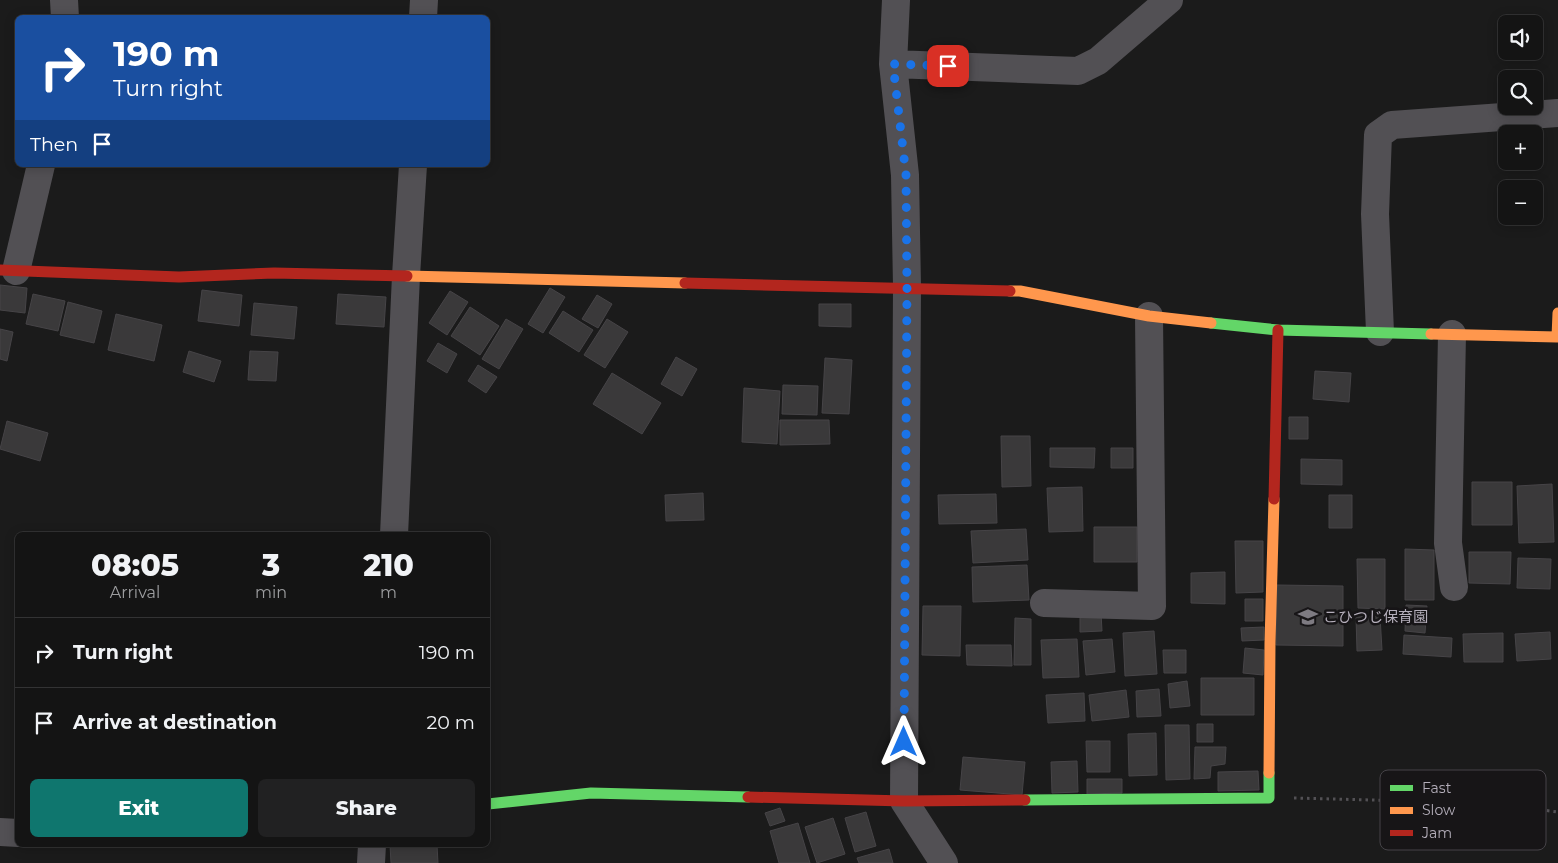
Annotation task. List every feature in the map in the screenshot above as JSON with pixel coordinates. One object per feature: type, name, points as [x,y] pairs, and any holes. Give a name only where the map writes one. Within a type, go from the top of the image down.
[{"type":"street","points":[[64,0],[66,15]]},
{"type":"street","points":[[423,15],[424,0]]},
{"type":"street","points":[[896,0],[893,64],[906,175],[904,801],[944,863]]},
{"type":"street","points":[[893,64],[1078,71],[1098,61],[1169,0]]},
{"type":"street","points":[[1380,332],[1375,214],[1378,135],[1392,124],[1558,113]]},
{"type":"street","points":[[40,167],[8,270],[179,277],[274,273],[1020,291],[1149,316],[1278,330],[1557,337],[1558,313]]},
{"type":"street","points":[[394,532],[406,276],[414,167]]},
{"type":"street","points":[[1044,603],[1152,606],[1149,316]]},
{"type":"street","points":[[490,804],[591,793],[904,801],[1269,798],[1270,643],[1278,330]]},
{"type":"street","points":[[1452,334],[1448,543],[1454,587]]},
{"type":"street","points":[[0,832],[15,833]]},
{"type":"street","points":[[371,863],[372,847]]},
{"type":"path","points":[[1269,798],[1380,801]]},
{"type":"building","points":[[0,285],[27,288],[25,313],[0,310]]},
{"type":"building","points":[[550,288],[565,297],[543,333],[528,324]]},
{"type":"building","points":[[202,290],[242,295],[239,326],[198,321]]},
{"type":"building","points":[[450,291],[468,302],[447,335],[429,323]]},
{"type":"building","points":[[33,294],[65,301],[58,331],[26,324]]},
{"type":"building","points":[[338,294],[386,297],[384,327],[336,324]]},
{"type":"building","points":[[597,295],[612,304],[598,328],[582,319]]},
{"type":"building","points":[[68,302],[102,311],[94,343],[60,335]]},
{"type":"building","points":[[254,303],[297,307],[294,339],[251,335]]},
{"type":"building","points":[[819,304],[851,304],[851,327],[819,326]]},
{"type":"building","points":[[470,307],[499,326],[480,355],[451,336]]},
{"type":"building","points":[[563,311],[593,330],[579,352],[549,333]]},
{"type":"building","points":[[116,314],[162,325],[154,361],[108,350]]},
{"type":"building","points":[[506,319],[523,329],[499,369],[482,359]]},
{"type":"building","points":[[607,319],[628,332],[605,368],[584,355]]},
{"type":"building","points":[[0,329],[13,332],[7,361],[0,359]]},
{"type":"building","points":[[438,343],[457,354],[447,373],[427,361]]},
{"type":"building","points":[[189,351],[221,361],[214,382],[183,372]]},
{"type":"building","points":[[250,351],[278,352],[276,381],[248,380]]},
{"type":"building","points":[[676,357],[697,369],[682,396],[661,384]]},
{"type":"building","points":[[825,358],[852,360],[849,414],[822,413]]},
{"type":"building","points":[[478,365],[497,377],[486,393],[468,381]]},
{"type":"building","points":[[1315,371],[1351,373],[1349,402],[1313,399]]},
{"type":"building","points":[[612,373],[661,403],[642,434],[593,404]]},
{"type":"building","points":[[783,385],[818,386],[817,415],[782,414]]},
{"type":"building","points":[[744,388],[780,391],[777,444],[742,442]]},
{"type":"building","points":[[1289,417],[1308,417],[1308,439],[1289,439]]},
{"type":"building","points":[[780,420],[829,420],[830,444],[780,445]]},
{"type":"building","points":[[7,421],[48,433],[40,461],[0,449]]},
{"type":"building","points":[[1001,436],[1030,436],[1031,486],[1002,487]]},
{"type":"building","points":[[1050,448],[1095,448],[1094,468],[1050,467]]},
{"type":"building","points":[[1111,448],[1133,448],[1133,468],[1111,468]]},
{"type":"building","points":[[1301,459],[1342,460],[1342,485],[1301,484]]},
{"type":"building","points":[[1472,482],[1512,482],[1512,525],[1472,525]]},
{"type":"building","points":[[1552,484],[1554,542],[1519,543],[1517,486]]},
{"type":"building","points":[[1082,487],[1083,531],[1049,532],[1047,488]]},
{"type":"building","points":[[703,493],[704,520],[666,521],[665,495]]},
{"type":"building","points":[[996,494],[997,523],[939,524],[938,495]]},
{"type":"building","points":[[1329,495],[1352,495],[1352,528],[1329,528]]},
{"type":"building","points":[[1094,527],[1137,527],[1137,562],[1094,562]]},
{"type":"building","points":[[1026,529],[1028,560],[973,563],[971,531]]},
{"type":"building","points":[[1235,541],[1263,541],[1263,592],[1236,593]]},
{"type":"building","points":[[1405,549],[1434,550],[1434,600],[1405,600]]},
{"type":"building","points":[[1469,552],[1511,552],[1510,584],[1469,583]]},
{"type":"building","points":[[1518,558],[1551,559],[1550,589],[1517,588]]},
{"type":"building","points":[[1357,559],[1385,559],[1385,609],[1358,608]]},
{"type":"building","points":[[1027,565],[1029,600],[973,602],[972,567]]},
{"type":"building","points":[[1225,572],[1225,604],[1191,603],[1191,573]]},
{"type":"building","points":[[1277,585],[1343,586],[1343,646],[1276,645]]},
{"type":"building","points":[[1245,599],[1263,599],[1263,621],[1245,621]]},
{"type":"building","points":[[1406,605],[1427,606],[1425,633],[1405,631]]},
{"type":"building","points":[[923,606],[961,606],[960,656],[922,655]]},
{"type":"building","points":[[1101,613],[1102,631],[1080,632],[1080,615]]},
{"type":"building","points":[[1380,616],[1382,650],[1357,651],[1356,617]]},
{"type":"building","points":[[1015,618],[1031,619],[1031,665],[1014,665]]},
{"type":"building","points":[[1264,627],[1264,640],[1242,641],[1241,628]]},
{"type":"building","points":[[1154,631],[1157,674],[1125,676],[1123,633]]},
{"type":"building","points":[[1550,632],[1551,659],[1517,661],[1515,634]]},
{"type":"building","points":[[1503,633],[1503,662],[1464,662],[1463,634]]},
{"type":"building","points":[[1404,635],[1452,638],[1451,657],[1403,654]]},
{"type":"building","points":[[1077,639],[1079,677],[1043,678],[1041,640]]},
{"type":"building","points":[[1112,639],[1115,672],[1086,675],[1083,641]]},
{"type":"building","points":[[966,645],[1011,645],[1012,666],[967,665]]},
{"type":"building","points":[[1245,648],[1264,650],[1263,675],[1243,673]]},
{"type":"building","points":[[1163,650],[1186,650],[1186,673],[1164,673]]},
{"type":"building","points":[[1201,678],[1254,678],[1254,715],[1201,715]]},
{"type":"building","points":[[1187,681],[1190,706],[1170,708],[1168,684]]},
{"type":"building","points":[[1159,689],[1161,716],[1137,717],[1136,691]]},
{"type":"building","points":[[1126,690],[1129,717],[1092,721],[1089,695]]},
{"type":"building","points":[[1084,693],[1085,721],[1048,723],[1046,695]]},
{"type":"building","points":[[1197,724],[1213,724],[1213,742],[1197,742]]},
{"type":"building","points":[[1165,725],[1189,725],[1190,779],[1166,780]]},
{"type":"building","points":[[1156,733],[1157,775],[1129,776],[1128,734]]},
{"type":"building","points":[[1086,741],[1110,741],[1110,772],[1087,772]]},
{"type":"building","points":[[1195,747],[1226,747],[1225,764],[1211,766],[1210,778],[1194,779]]},
{"type":"building","points":[[963,757],[1025,762],[1022,795],[960,790]]},
{"type":"building","points":[[1077,761],[1078,792],[1052,793],[1051,762]]},
{"type":"building","points":[[1258,771],[1259,790],[1218,791],[1218,772]]},
{"type":"building","points":[[1087,779],[1122,779],[1122,793],[1087,794]]},
{"type":"building","points":[[780,808],[785,821],[770,826],[765,813]]},
{"type":"building","points":[[866,812],[876,846],[855,852],[845,818]]},
{"type":"building","points":[[833,818],[845,854],[817,863],[805,827]]},
{"type":"building","points":[[798,823],[810,863],[779,863],[770,831]]},
{"type":"building","points":[[390,847],[437,847],[438,863],[391,863]]},
{"type":"building","points":[[889,849],[893,863],[859,863],[857,858]]},
{"type":"traffic: fast","points":[[1211,323],[1278,330],[1431,334]]},
{"type":"traffic: fast","points":[[1025,800],[1269,798],[1269,773]]},
{"type":"traffic: fast","points":[[490,804],[591,793],[748,797]]},
{"type":"traffic: slow","points":[[407,276],[685,283]]},
{"type":"traffic: slow","points":[[1010,291],[1020,291],[1149,316],[1211,323]]},
{"type":"traffic: slow","points":[[1431,334],[1557,337],[1558,313]]},
{"type":"traffic: slow","points":[[1269,773],[1274,499]]},
{"type":"traffic: jam","points":[[0,270],[179,277],[274,273],[407,276]]},
{"type":"traffic: jam","points":[[685,283],[1010,291]]},
{"type":"traffic: jam","points":[[1274,499],[1278,330]]},
{"type":"traffic: jam","points":[[748,797],[904,801],[1025,800]]},
{"type":"place","name":"こひつじ保育園","points":[[1308,617]]},
{"type":"route","points":[[904,742],[906,175],[893,64],[948,66]]}]
